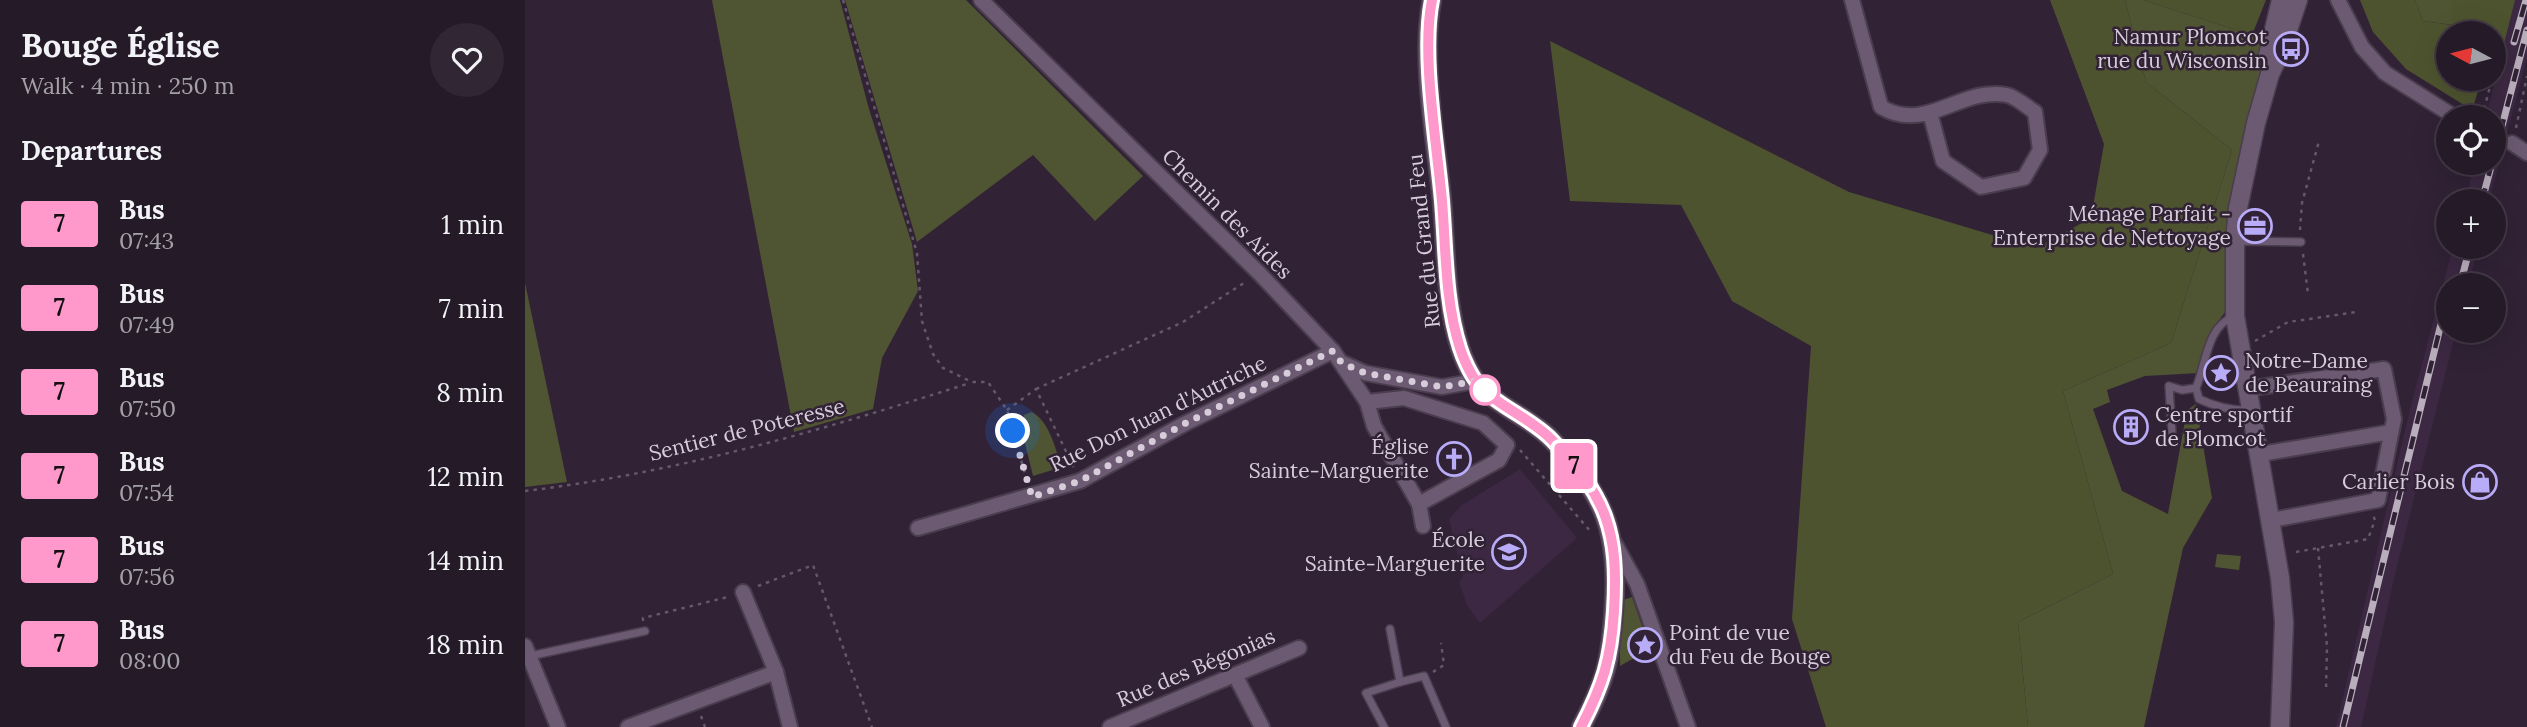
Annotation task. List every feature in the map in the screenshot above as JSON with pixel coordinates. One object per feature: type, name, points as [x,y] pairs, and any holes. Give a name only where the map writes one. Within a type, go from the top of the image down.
[{"type":"street","name":"Chemin des Aides","points":[[981,0],[1259,273],[1337,357],[1365,373],[1442,387],[1476,381]]},
{"type":"street","name":"Rue du Grand Feu","points":[[1432,0],[1429,14],[1431,92],[1451,306],[1460,349],[1476,381],[1550,438],[1585,479],[1602,507],[1615,544],[1615,599],[1609,665],[1600,691],[1581,727]]},
{"type":"street","points":[[1852,0],[1881,107],[1898,117],[1930,113],[1979,96],[2008,95],[2035,112],[2040,150],[2024,178],[1980,187],[1943,161],[1930,113]]},
{"type":"street","points":[[2270,74],[2268,55],[2281,0]]},
{"type":"street","points":[[2280,727],[2284,622],[2273,520],[2246,389],[2235,316],[2235,241],[2238,208],[2270,74],[2281,51],[2298,0]]},
{"type":"street","points":[[2338,0],[2362,47],[2385,73],[2436,105]]},
{"type":"street","points":[[2512,143],[2527,153]]},
{"type":"street","points":[[1337,357],[1367,402],[1374,426],[1419,504],[1423,526]]},
{"type":"street","name":"Rue Don Juan d'Autriche","points":[[918,528],[1080,481],[1186,423],[1337,357]]},
{"type":"street","points":[[2246,389],[2384,369],[2394,419],[2378,500],[2273,520]]},
{"type":"street","points":[[1367,402],[1405,398],[1483,423],[1507,445],[1499,460],[1419,504]]},
{"type":"street","points":[[2261,454],[2391,432]]},
{"type":"street","points":[[1615,544],[1637,584],[1688,727]]},
{"type":"street","points":[[743,592],[776,672],[790,727]]},
{"type":"street","name":"Rue des Bégonias","points":[[1109,727],[1299,648]]},
{"type":"street","points":[[527,651],[558,727]]},
{"type":"street","points":[[628,727],[776,672]]},
{"type":"street","points":[[1234,675],[1262,727]]},
{"type":"lane","points":[[2235,241],[2301,242]]},
{"type":"lane","points":[[2235,316],[2225,319],[2213,338],[2196,388],[2199,399],[2212,405],[2234,410],[2251,410]]},
{"type":"lane","points":[[2172,433],[2169,386],[2182,390],[2196,388]]},
{"type":"lane","points":[[1389,629],[1400,682]]},
{"type":"lane","points":[[527,651],[645,631]]},
{"type":"lane","points":[[1384,727],[1366,693],[1424,676],[1446,727]]},
{"type":"path","points":[[843,0],[917,253],[922,321],[933,354],[943,368],[972,382],[988,382],[1007,410],[1032,497]]},
{"type":"path","points":[[2512,143],[2527,76]]},
{"type":"path","points":[[2308,294],[2301,242],[2302,203],[2319,141]]},
{"type":"path","points":[[1007,410],[1036,389],[1183,322],[1259,273]]},
{"type":"path","points":[[2241,350],[2288,322],[2357,312]]},
{"type":"path","name":"Sentier de Poteresse","points":[[525,491],[664,468],[866,416],[972,382]]},
{"type":"path","points":[[1036,389],[1080,481]]},
{"type":"path","points":[[1507,445],[1519,449],[1595,537]]},
{"type":"path","points":[[2296,552],[2368,539],[2375,520],[2369,502]]},
{"type":"path","points":[[2318,548],[2325,619],[2326,690]]},
{"type":"path","points":[[645,631],[643,618],[696,607],[813,565],[872,727]]},
{"type":"path","points":[[1424,676],[1444,665],[1441,643]]},
{"type":"shaded area","points":[[2515,0],[2527,0],[2527,58],[2506,137],[2506,105],[2489,105],[2492,91],[2506,91],[2506,36]]},
{"type":"shaded area","points":[[2472,175],[2496,175],[2492,189],[2468,189]]},
{"type":"shaded area","points":[[2450,259],[2475,259],[2471,273],[2446,273]]},
{"type":"shaded area","points":[[2436,311],[2436,343],[2453,343],[2396,570],[2361,727],[2336,727],[2410,409]]},
{"type":"shaded area","name":"École Sainte-Marguerite","points":[[1520,469],[1577,538],[1480,623],[1467,605],[1459,582],[1463,577],[1449,519],[1462,505]]},
{"type":"green space","points":[[712,0],[840,0],[869,109],[912,244],[918,291],[882,358],[873,409],[794,432]]},
{"type":"green space","points":[[845,0],[966,0],[1143,176],[1095,221],[1033,155],[917,242]]},
{"type":"green space","points":[[2050,0],[2125,0],[2146,82],[2232,150],[2171,343],[2063,391],[2113,574],[2018,622],[2028,727],[1826,727],[1792,619],[1811,346],[1732,301],[1681,205],[1570,201],[1550,41],[1849,192],[2036,248],[2091,218],[2104,144]]},
{"type":"green space","points":[[2125,0],[2143,0],[2252,35],[2269,37],[2231,195],[2225,237],[2226,311],[2212,329],[2199,373],[2145,376],[2107,390],[2110,402],[2093,409],[2122,491],[2168,514],[2187,410],[2196,404],[2212,498],[2183,548],[2144,727],[2028,727],[2018,622],[2113,574],[2063,391],[2171,343],[2232,150],[2146,82]]},
{"type":"green space","points":[[2143,0],[2266,0],[2252,35]]},
{"type":"green space","points":[[2360,0],[2415,0],[2423,21],[2436,23],[2436,88],[2406,69],[2373,32]]},
{"type":"green space","points":[[2415,0],[2452,0],[2453,21],[2423,21]]},
{"type":"green space","points":[[2452,0],[2515,0],[2506,36],[2506,21],[2452,21]]},
{"type":"green space","points":[[2441,91],[2478,91],[2474,105],[2464,105]]},
{"type":"green space","points":[[525,283],[567,482],[525,487]]},
{"type":"green space","points":[[1032,412],[1048,429],[1062,467],[1033,476],[1021,427],[1024,415]]},
{"type":"green space","points":[[2217,554],[2241,556],[2239,570],[2215,567]]},
{"type":"green space","points":[[1632,597],[1650,649],[1620,666],[1620,601]]},
{"type":"railway","points":[[2514,42],[2526,0]]},
{"type":"railway","points":[[2506,111],[2527,30]]},
{"type":"railway","points":[[2485,189],[2489,175]]},
{"type":"railway","points":[[2463,273],[2467,259]]},
{"type":"railway","points":[[2343,727],[2436,343]]},
{"type":"bus line","name":"7","points":[[1432,0],[1429,14],[1431,92],[1451,306],[1460,349],[1476,381],[1550,438],[1585,479],[1602,507],[1615,544],[1615,599],[1609,665],[1600,691],[1581,727]]},
{"type":"place","name":"Namur Plomcot rue du Wisconsin","points":[[2291,49]]},
{"type":"place","name":"Ménage Parfait - Enterprise de Nettoyage","points":[[2255,226]]},
{"type":"place","name":"Notre-Dame de Beauraing","points":[[2221,373]]},
{"type":"place","name":"Centre sportif de Plomcot","points":[[2131,427]]},
{"type":"place","name":"Église Sainte-Marguerite","points":[[1454,459]]},
{"type":"place","name":"Carlier Bois","points":[[2480,482]]},
{"type":"place","name":"École Sainte-Marguerite","points":[[1509,552]]},
{"type":"place","name":"Point de vue du Feu de Bouge","points":[[1645,645]]},
{"type":"route","points":[[1013,431],[1032,497],[1080,481],[1186,423],[1332,351],[1342,363],[1365,373],[1442,387],[1476,381],[1485,390]]}]
